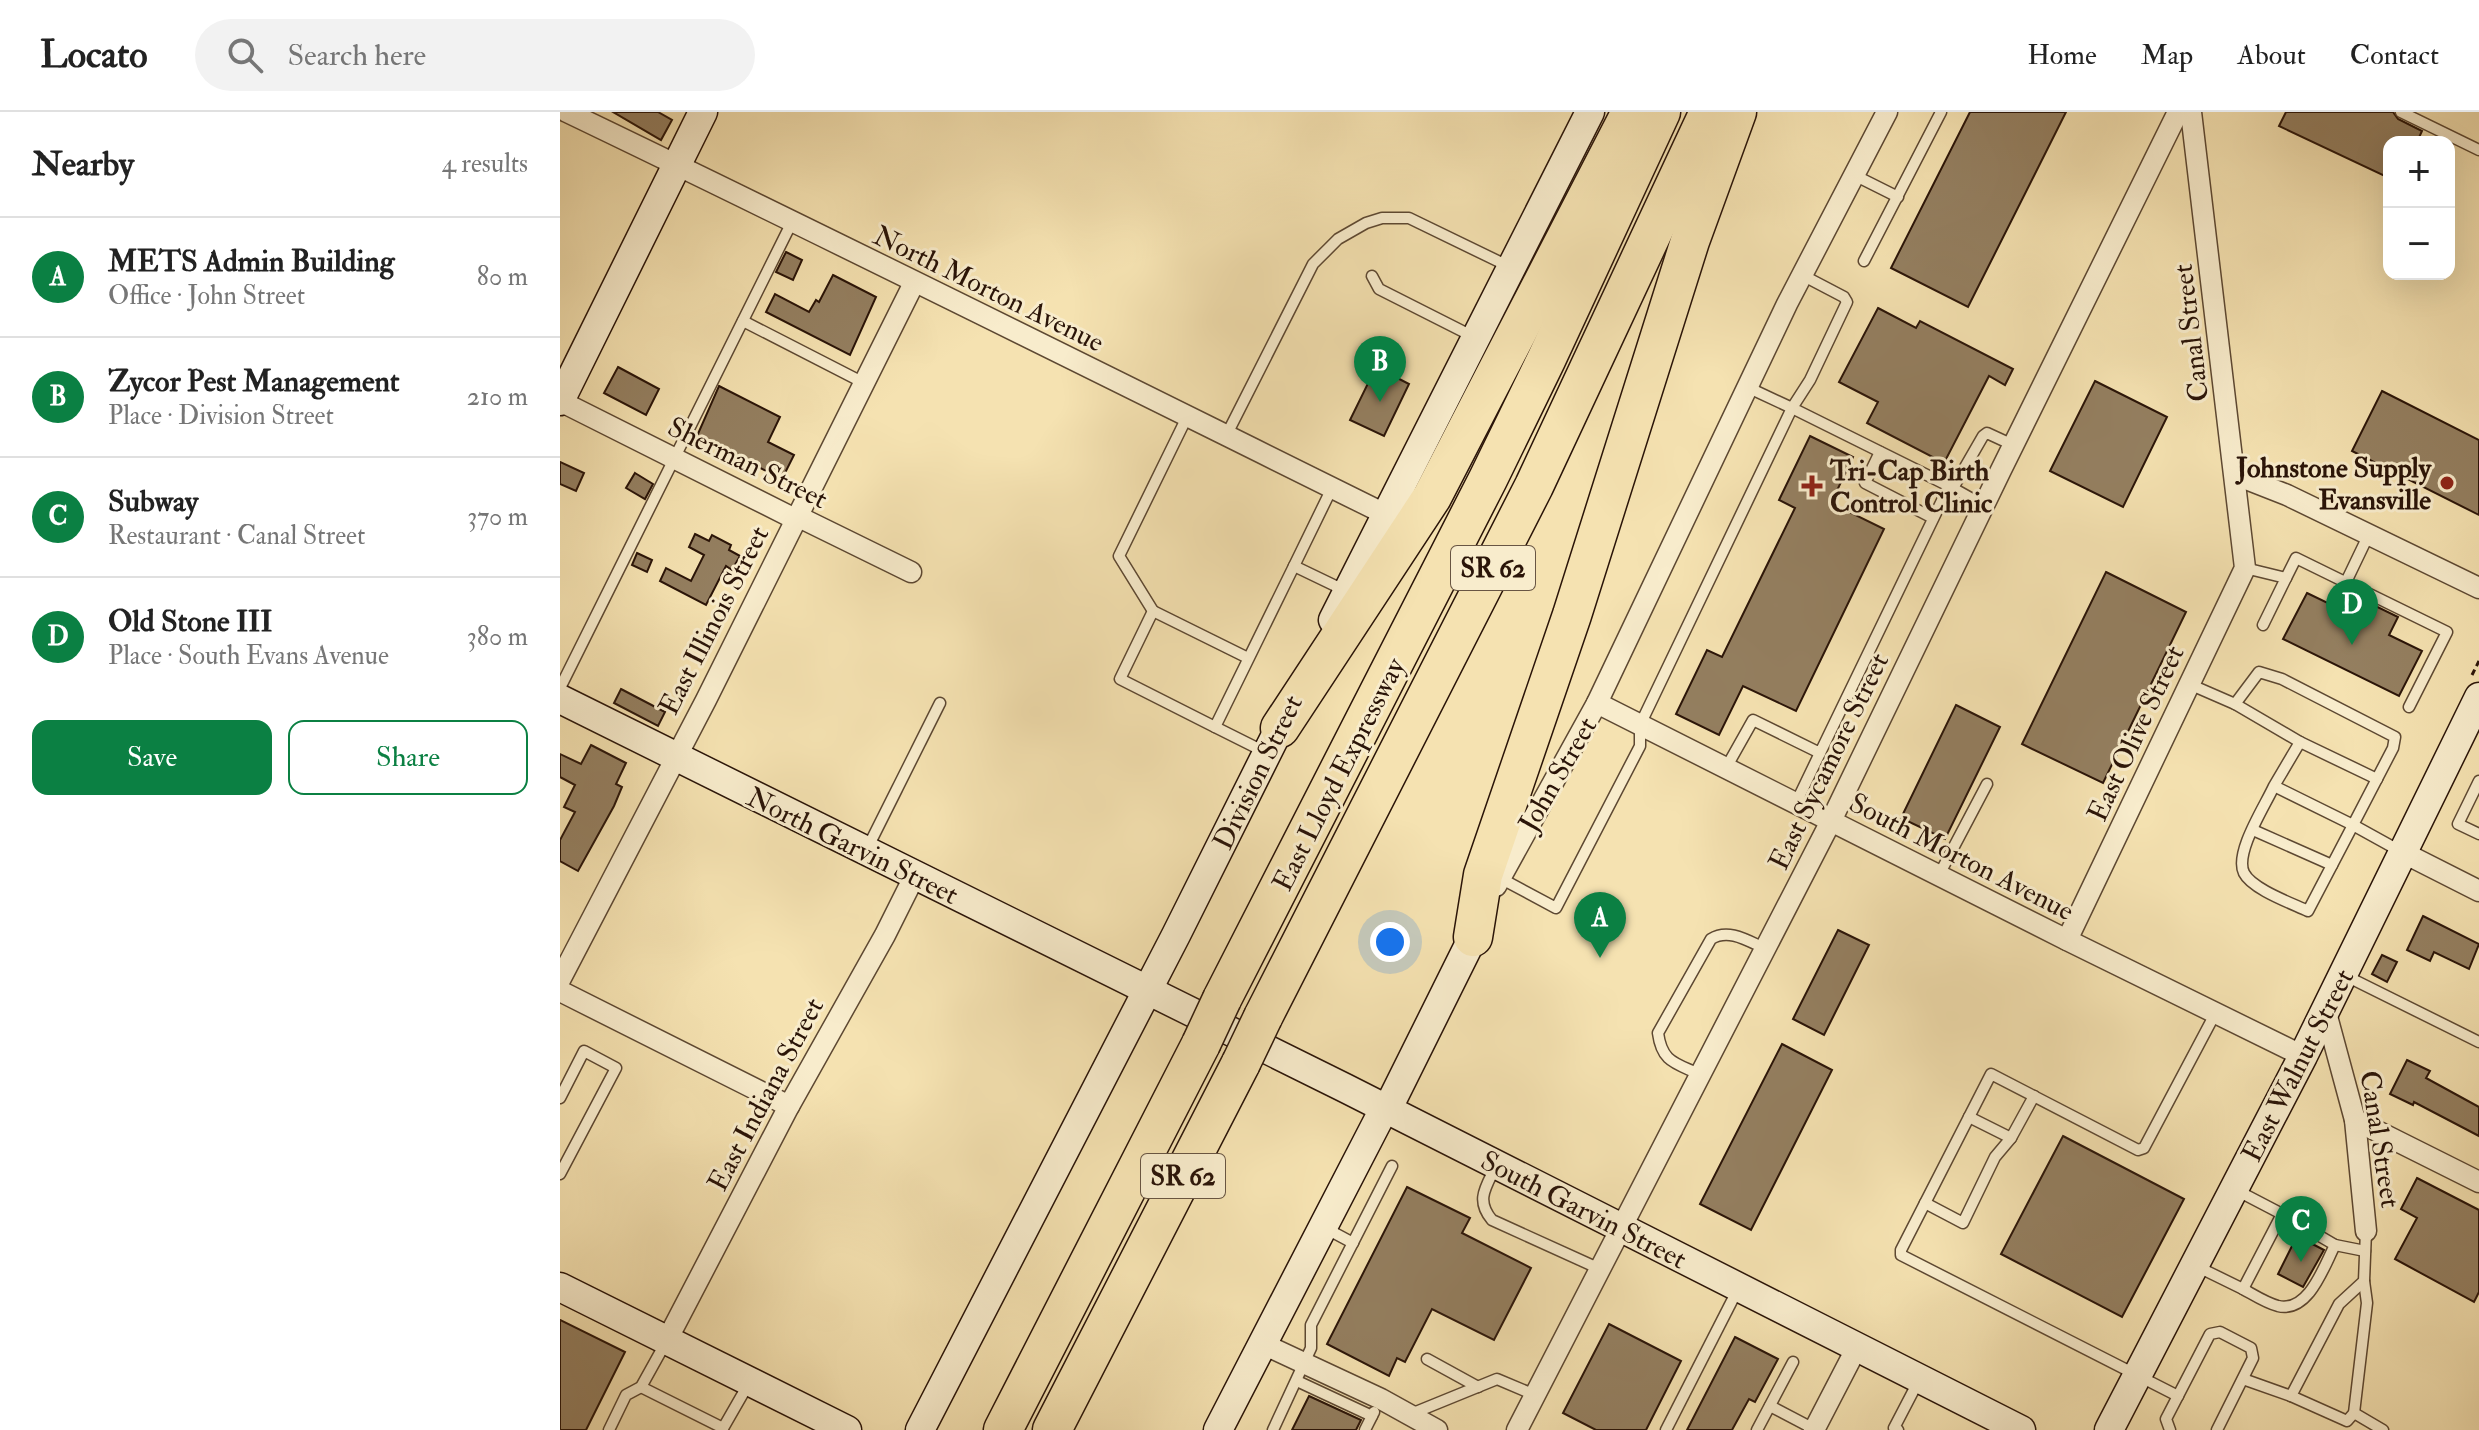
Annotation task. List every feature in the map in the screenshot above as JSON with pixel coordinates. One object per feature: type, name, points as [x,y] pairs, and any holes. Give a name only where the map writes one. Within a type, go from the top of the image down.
[{"type":"highway","points":[[1273,740],[1415,528],[1631,112]]},
{"type":"highway","name":"East Lloyd Expressway","points":[[1003,1430],[1474,506],[1546,360],[1661,112]]},
{"type":"highway","name":"East Lloyd Expressway","points":[[1052,1430],[1534,486],[1709,112]]},
{"type":"highway","points":[[1473,937],[1483,875],[1572,615],[1690,241],[1737,112]]},
{"type":"main road","points":[[560,401],[703,112]]},
{"type":"main road","name":"Division Street","points":[[920,1430],[1590,112]]},
{"type":"main road","name":"North Garvin Street","points":[[560,699],[1146,990]]},
{"type":"main road","name":"East Walnut Street","points":[[2109,1430],[2303,1056],[2402,852],[2475,714]]},
{"type":"main road","name":"John Street","points":[[1218,1430],[1384,1109],[1390,1104],[1473,937]]},
{"type":"main road","name":"South Garvin Street","points":[[1146,990],[2021,1430]]},
{"type":"main road","points":[[560,1287],[847,1430]]},
{"type":"street","name":"North Morton Avenue","points":[[567,112],[1387,515]]},
{"type":"street","name":"John Street","points":[[1473,937],[1500,878],[1597,703],[1747,387],[1887,112]]},
{"type":"street","name":"East Sycamore Street","points":[[1517,1430],[1831,821],[2176,114]]},
{"type":"street","name":"Canal Street","points":[[2176,114],[2236,475],[2244,558]]},
{"type":"street","name":"East Illinois Street","points":[[560,980],[676,757],[914,283]]},
{"type":"street","name":"Sherman Street","points":[[560,401],[795,519],[803,519],[911,572]]},
{"type":"street","points":[[2236,475],[2287,495],[2479,588]]},
{"type":"street","name":"East Olive Street","points":[[2067,940],[2189,684],[2244,558]]},
{"type":"street","name":"South Morton Avenue","points":[[1597,703],[2303,1056]]},
{"type":"street","points":[[2402,852],[2479,891]]},
{"type":"street","name":"East Indiana Street","points":[[667,1340],[789,1106],[915,875]]},
{"type":"street","points":[[560,991],[789,1106]]},
{"type":"street","name":"Canal Street","points":[[2325,1009],[2355,1120],[2366,1241]]},
{"type":"street","points":[[2355,1120],[2479,1182]]},
{"type":"street","points":[[1263,1344],[1301,1373],[1377,1408],[1409,1415],[1437,1430]]},
{"type":"street","points":[[1814,1430],[1857,1347]]},
{"type":"lane","points":[[1864,261],[1941,112]]},
{"type":"lane","points":[[2401,112],[2479,150]]},
{"type":"lane","points":[[1854,175],[1898,197]]},
{"type":"lane","points":[[1226,436],[1313,264],[1338,239],[1382,218],[1409,218],[1511,268]]},
{"type":"lane","points":[[560,688],[792,222]]},
{"type":"lane","points":[[1500,878],[1556,908],[1640,746],[1640,725],[1792,408],[1810,380],[1847,302],[1844,297],[1802,275]]},
{"type":"lane","points":[[1372,276],[1379,289],[1476,338]]},
{"type":"lane","points":[[743,321],[864,383]]},
{"type":"lane","points":[[1747,387],[1983,505]]},
{"type":"lane","points":[[1187,417],[1119,556],[1153,611],[1248,658]]},
{"type":"lane","points":[[1796,803],[1933,518],[1951,487],[1987,433],[2013,445]]},
{"type":"lane","points":[[1880,452],[1865,483],[1933,518]]},
{"type":"lane","points":[[1215,727],[1332,488]]},
{"type":"lane","points":[[2346,582],[2369,534]]},
{"type":"lane","points":[[2244,558],[2286,578]]},
{"type":"lane","points":[[2263,625],[2296,558],[2447,632],[2409,707]]},
{"type":"lane","points":[[1294,566],[1348,592]]},
{"type":"lane","points":[[1153,611],[1120,679],[1215,727],[1273,740]]},
{"type":"lane","points":[[2235,704],[2259,672],[2282,679],[2395,737],[2393,748],[2308,911],[2263,889],[2245,875],[2241,861],[2274,786],[2300,742]]},
{"type":"lane","points":[[2189,684],[2235,704],[2300,742],[2377,779]]},
{"type":"lane","points":[[866,851],[940,703]]},
{"type":"lane","points":[[1726,768],[1753,720],[1820,753]]},
{"type":"lane","points":[[2479,781],[2458,824],[2479,834]]},
{"type":"lane","points":[[1939,875],[1987,784]]},
{"type":"lane","points":[[2274,786],[2402,852]]},
{"type":"lane","points":[[2253,830],[2332,865]]},
{"type":"lane","points":[[1701,1075],[1666,1058],[1660,1051],[1658,1033],[1711,939],[1732,934],[1766,950]]},
{"type":"lane","points":[[2342,974],[2479,1042]]},
{"type":"lane","points":[[2178,1396],[1901,1255],[1901,1250],[1991,1074],[2138,1150],[2144,1148],[2215,1014]]},
{"type":"lane","points":[[560,1098],[584,1051],[616,1068],[560,1174]]},
{"type":"lane","points":[[1925,1203],[1963,1223],[1995,1157],[2011,1138],[2034,1096]]},
{"type":"lane","points":[[1969,1117],[2011,1138]]},
{"type":"lane","points":[[1497,1165],[1482,1194],[1484,1210],[1492,1220],[1600,1269]]},
{"type":"lane","points":[[1273,1430],[1311,1348],[1311,1325],[1392,1166]]},
{"type":"lane","points":[[2234,1189],[2335,1245],[2366,1241],[2364,1281],[2367,1303],[2354,1413],[2347,1421],[2243,1379]]},
{"type":"lane","points":[[2243,1289],[2282,1214]]},
{"type":"lane","points":[[1323,1227],[1353,1243]]},
{"type":"lane","points":[[2195,1266],[2266,1302],[2280,1307],[2290,1306],[2309,1294],[2335,1245]]},
{"type":"lane","points":[[2291,1396],[2339,1304],[2364,1281]]},
{"type":"lane","points":[[1666,1430],[1739,1288]]},
{"type":"lane","points":[[2170,1430],[2166,1419],[2210,1334],[2220,1332],[2251,1348],[2253,1358],[2217,1430]]},
{"type":"lane","points":[[609,1430],[626,1395],[641,1387],[667,1340]]},
{"type":"lane","points":[[1427,1359],[1478,1387]]},
{"type":"lane","points":[[1757,1430],[1793,1362]]},
{"type":"lane","points":[[1409,1415],[1497,1379],[1535,1395]]},
{"type":"lane","points":[[1898,1430],[1894,1428],[1920,1379]]},
{"type":"lane","points":[[641,1387],[722,1429],[750,1382]]},
{"type":"lane","points":[[1770,1406],[1814,1430]]},
{"type":"lane","points":[[1365,1430],[1377,1408]]},
{"type":"lane","points":[[2354,1413],[2383,1430]]},
{"type":"building","points":[[613,112],[658,112],[672,120],[661,140]]},
{"type":"building","points":[[1970,112],[2066,112],[1968,307],[1891,268]]},
{"type":"building","points":[[2286,112],[2393,112],[2398,119],[2422,131],[2420,136],[2383,136],[2383,175],[2279,126]]},
{"type":"building","points":[[786,252],[802,260],[793,280],[776,272]]},
{"type":"building","points":[[833,275],[876,297],[850,355],[766,312],[775,294],[809,312],[816,300],[819,302]]},
{"type":"building","points":[[1878,308],[1916,328],[1920,321],[2013,369],[2005,385],[1989,376],[1944,463],[1867,423],[1878,402],[1839,382]]},
{"type":"building","points":[[618,367],[659,389],[646,415],[604,393]]},
{"type":"building","points":[[1376,367],[1409,384],[1384,436],[1350,420]]},
{"type":"building","points":[[2095,381],[2167,417],[2123,507],[2050,471]]},
{"type":"building","points":[[719,386],[780,417],[768,442],[794,455],[782,479],[697,436]]},
{"type":"building","name":"Johnstone Supply Evansville","points":[[2382,391],[2479,440],[2479,515],[2352,451]]},
{"type":"building","points":[[1810,436],[1853,457],[1831,503],[1884,529],[1796,711],[1743,686],[1719,735],[1676,714],[1707,650],[1722,657],[1795,508],[1779,500]]},
{"type":"building","points":[[560,462],[584,473],[576,491],[560,484]]},
{"type":"building","points":[[635,473],[653,484],[645,499],[626,488]]},
{"type":"building","points":[[695,534],[709,541],[712,535],[731,545],[729,550],[740,556],[732,570],[726,566],[706,605],[660,581],[666,568],[691,581],[704,555],[689,547]]},
{"type":"building","points":[[637,553],[652,560],[647,572],[632,565]]},
{"type":"building","points":[[2106,572],[2186,612],[2103,783],[2022,744]]},
{"type":"building","points":[[2307,593],[2342,610],[2349,593],[2398,617],[2389,635],[2422,651],[2399,696],[2283,639]]},
{"type":"building","points":[[621,689],[665,712],[658,726],[614,703]]},
{"type":"building","points":[[1956,705],[2000,727],[1945,839],[1901,818]]},
{"type":"building","points":[[591,745],[626,763],[616,784],[622,787],[614,806],[578,871],[560,861],[560,840],[575,812],[564,807],[575,785],[560,777],[560,754],[581,764]]},
{"type":"building","points":[[2423,916],[2479,944],[2469,969],[2434,952],[2430,961],[2407,950]]},
{"type":"building","points":[[1838,930],[1869,945],[1824,1035],[1793,1019]]},
{"type":"building","points":[[2382,955],[2397,962],[2387,982],[2372,974]]},
{"type":"building","points":[[1782,1044],[1832,1070],[1751,1230],[1700,1204]]},
{"type":"building","points":[[2407,1060],[2430,1071],[2426,1078],[2479,1107],[2479,1136],[2414,1102],[2413,1105],[2390,1094]]},
{"type":"building","points":[[2063,1136],[2184,1199],[2122,1317],[2001,1254]]},
{"type":"building","points":[[2417,1178],[2479,1210],[2479,1292],[2474,1302],[2395,1259],[2417,1218],[2401,1209]]},
{"type":"building","points":[[1407,1187],[1470,1218],[1462,1233],[1531,1268],[1494,1340],[1432,1309],[1405,1362],[1397,1358],[1389,1376],[1327,1344]]},
{"type":"building","points":[[2297,1236],[2324,1250],[2303,1287],[2278,1274]]},
{"type":"building","points":[[560,1320],[625,1352],[586,1430],[560,1430]]},
{"type":"building","points":[[1609,1324],[1681,1361],[1646,1430],[1596,1430],[1563,1413]]},
{"type":"building","points":[[1735,1337],[1778,1359],[1755,1402],[1749,1399],[1732,1430],[1687,1430]]},
{"type":"building","points":[[1309,1396],[1361,1420],[1356,1430],[1292,1430]]},
{"type":"place","name":"Zycor Pest Management","points":[[1380,402]]},
{"type":"place","name":"Johnstone Supply Evansville","points":[[2447,483]]},
{"type":"place","name":"Tri-Cap Birth Control Clinic","points":[[1812,486]]},
{"type":"place","name":"Old Stone III","points":[[2352,645]]},
{"type":"place","name":"METS Admin Building","points":[[1600,958]]},
{"type":"place","name":"Subway","points":[[2301,1262]]}]
